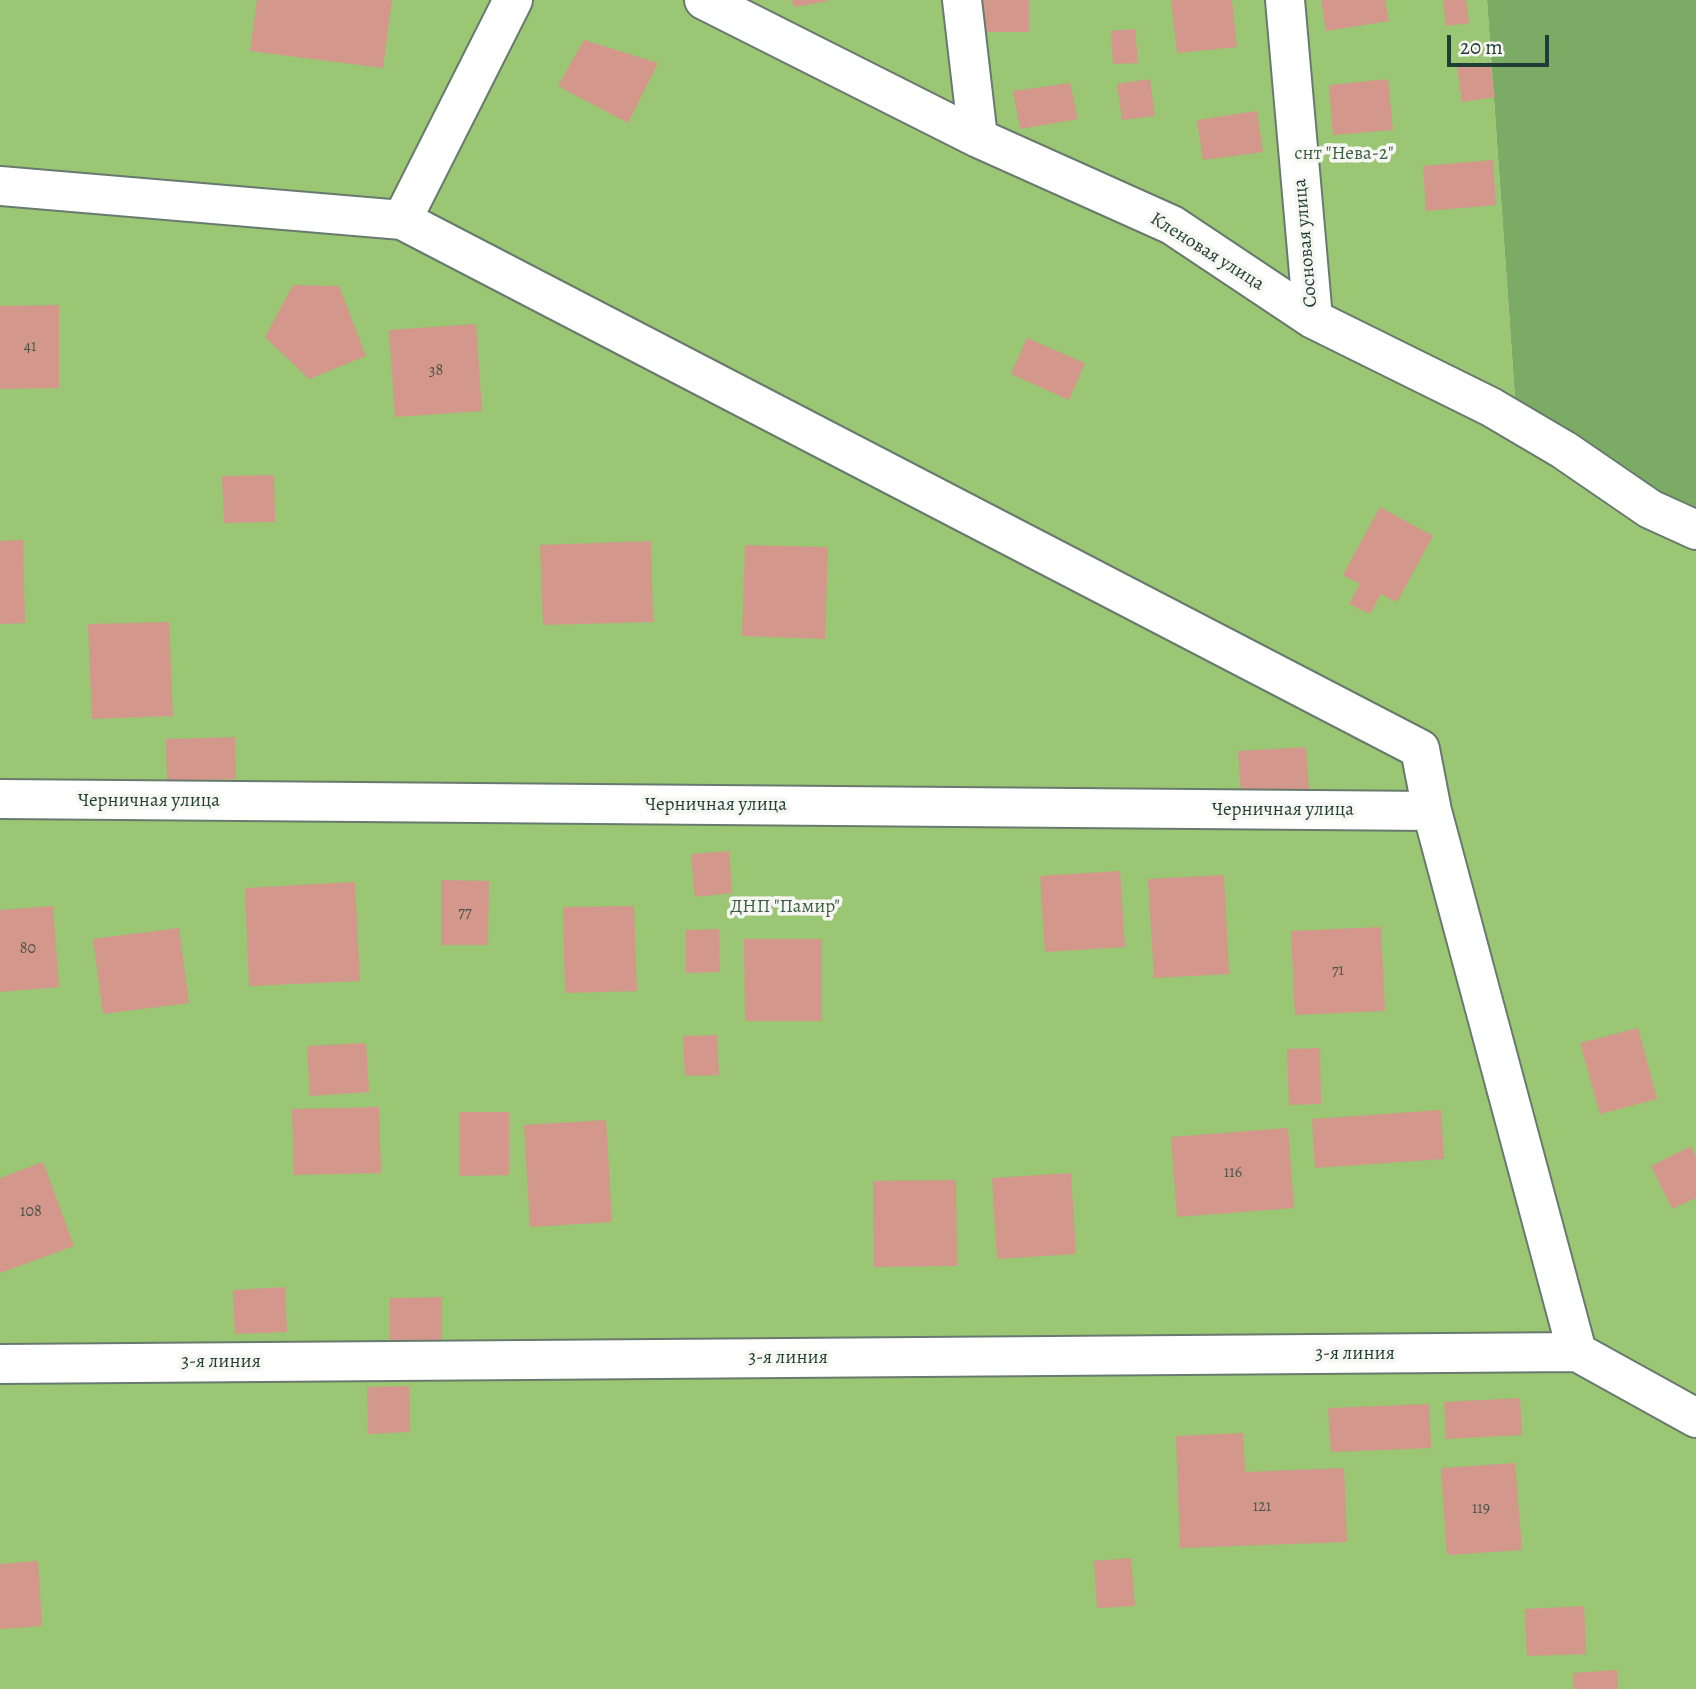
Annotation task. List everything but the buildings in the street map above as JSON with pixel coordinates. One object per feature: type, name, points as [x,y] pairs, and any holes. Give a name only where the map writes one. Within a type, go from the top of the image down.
[{"type":"street","points":[[402,220],[513,0]]},
{"type":"street","name":"Кленовая улица","points":[[704,0],[978,138],[1172,225],[1313,319],[1490,407],[1564,450],[1650,509],[1696,530]]},
{"type":"street","points":[[962,0],[978,138]]},
{"type":"street","name":"Сосновая улица","points":[[1285,0],[1313,319]]},
{"type":"street","points":[[0,186],[402,220],[1420,748],[1432,811],[1577,1352],[1696,1418]]},
{"type":"street","name":"Черничная улица","points":[[0,799],[1432,811]]},
{"type":"street","name":"3-я линия","points":[[0,1364],[1577,1352]]},
{"type":"green space","name":"ДНП \"Памир\"","points":[[0,0],[1487,0],[1517,426],[1696,530],[1696,1689],[0,1689]]},
{"type":"green space","points":[[1487,0],[1696,0],[1696,530],[1517,426]]},
{"type":"park label","name":"снт \"Нева-2\"","points":[[1344,154]]}]
